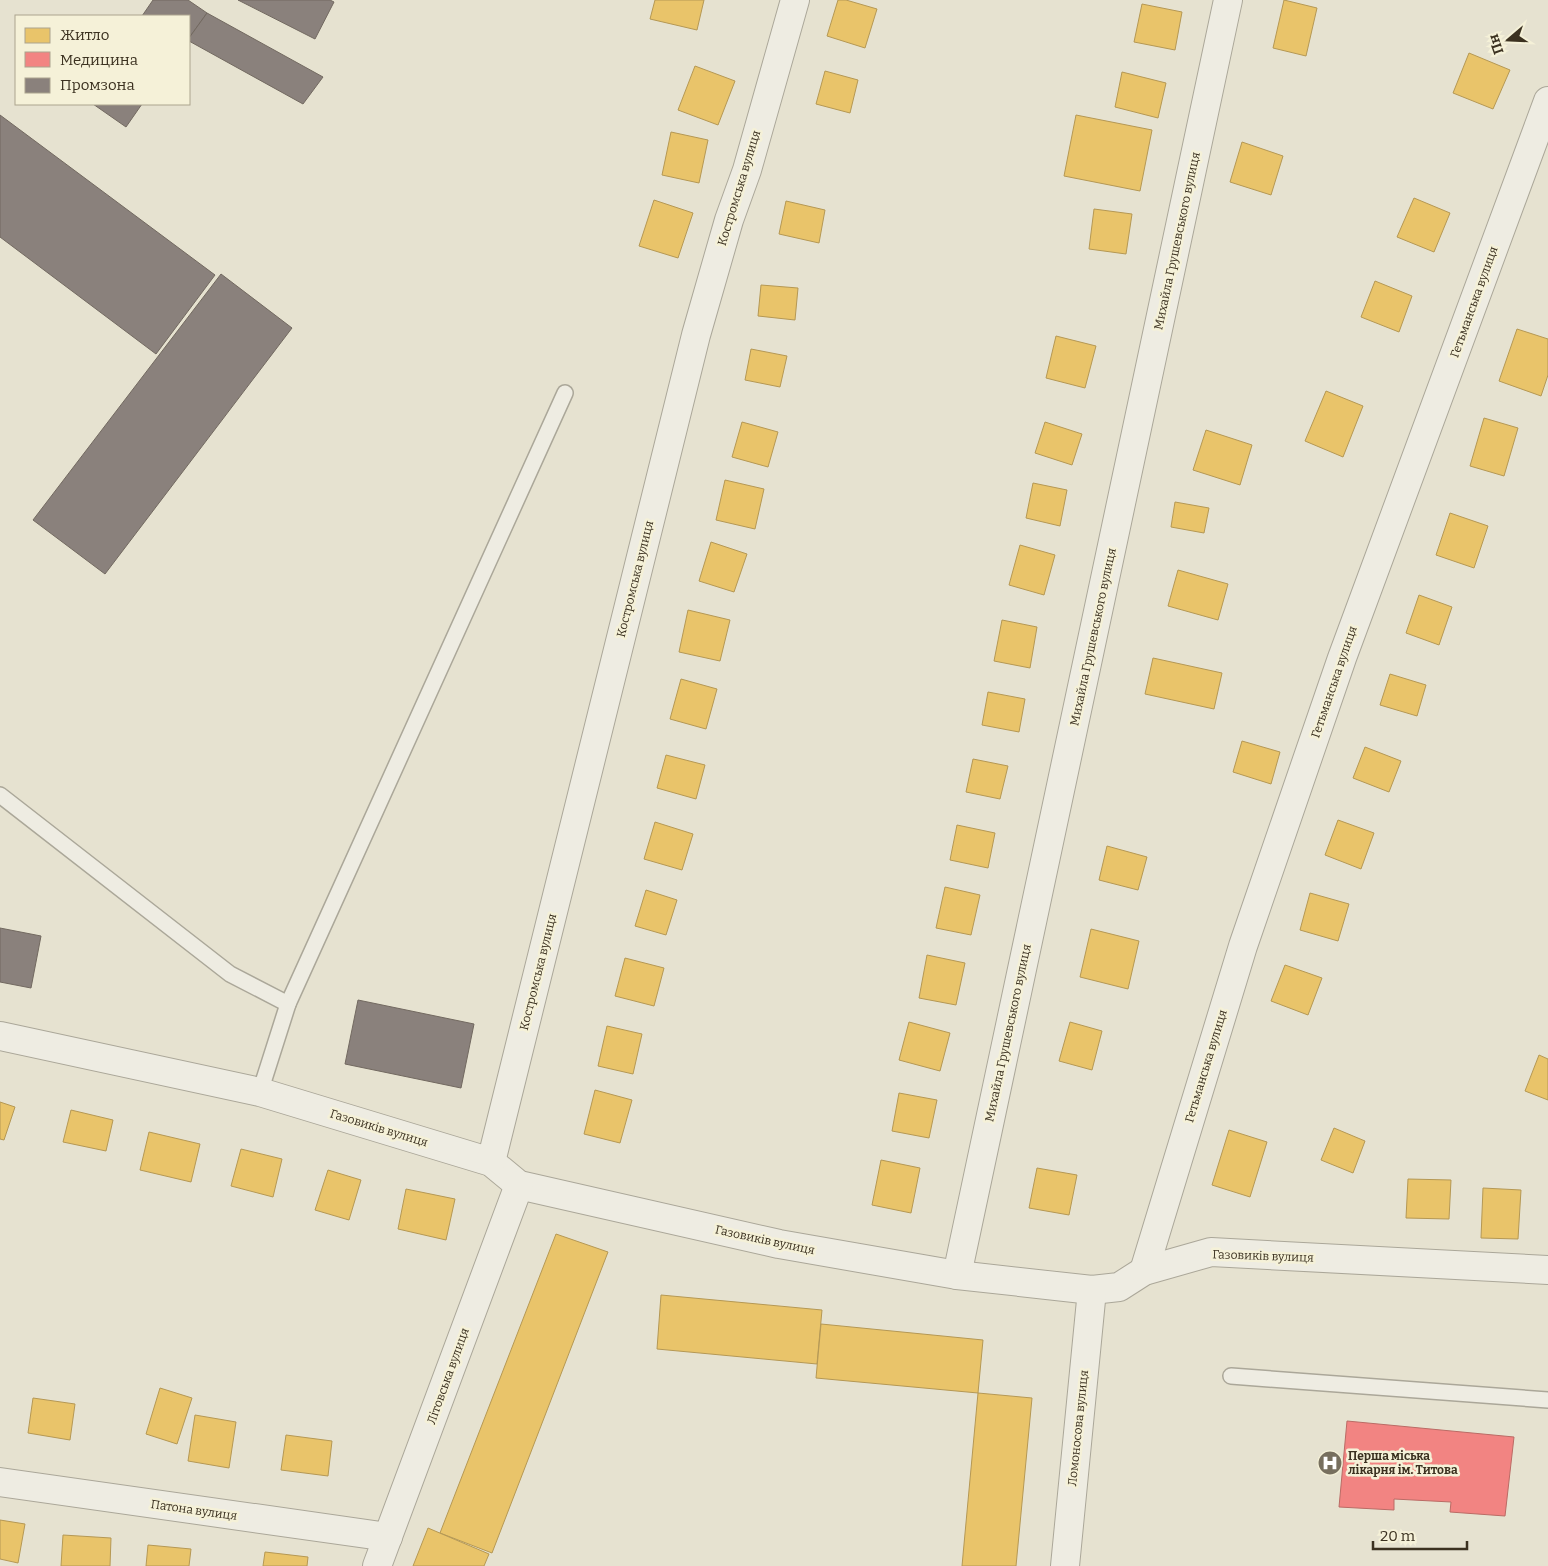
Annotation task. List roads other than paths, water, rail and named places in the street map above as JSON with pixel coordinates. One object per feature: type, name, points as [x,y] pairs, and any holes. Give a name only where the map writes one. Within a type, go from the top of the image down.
[{"type":"street","name":"Костромська вулиця","points":[[491,1162],[696,335],[728,220],[747,170],[795,0]]},
{"type":"street","name":"Михайла Грушевського вулиця","points":[[957,1275],[1228,0]]},
{"type":"street","name":"Гетьманська вулиця","points":[[1144,1271],[1249,928],[1342,658],[1548,101]]},
{"type":"street","name":"Газовиків вулиця","points":[[0,1036],[260,1092],[491,1162],[519,1185],[779,1244],[957,1275],[1092,1290],[1120,1287],[1144,1271],[1210,1252],[1548,1270]]},
{"type":"street","name":"Літовська вулиця","points":[[377,1566],[519,1185]]},
{"type":"street","name":"Ломоносова вулиця","points":[[1064,1566],[1092,1290]]},
{"type":"street","name":"Патона вулиця","points":[[0,1482],[388,1537]]},
{"type":"lane","points":[[260,1092],[288,1004],[565,393]]},
{"type":"lane","points":[[0,796],[230,974],[288,1004]]},
{"type":"lane","points":[[1231,1376],[1548,1400]]},
{"type":"place","name":"Перша міська лікарня ім. Титова","points":[[1330,1463]]}]
